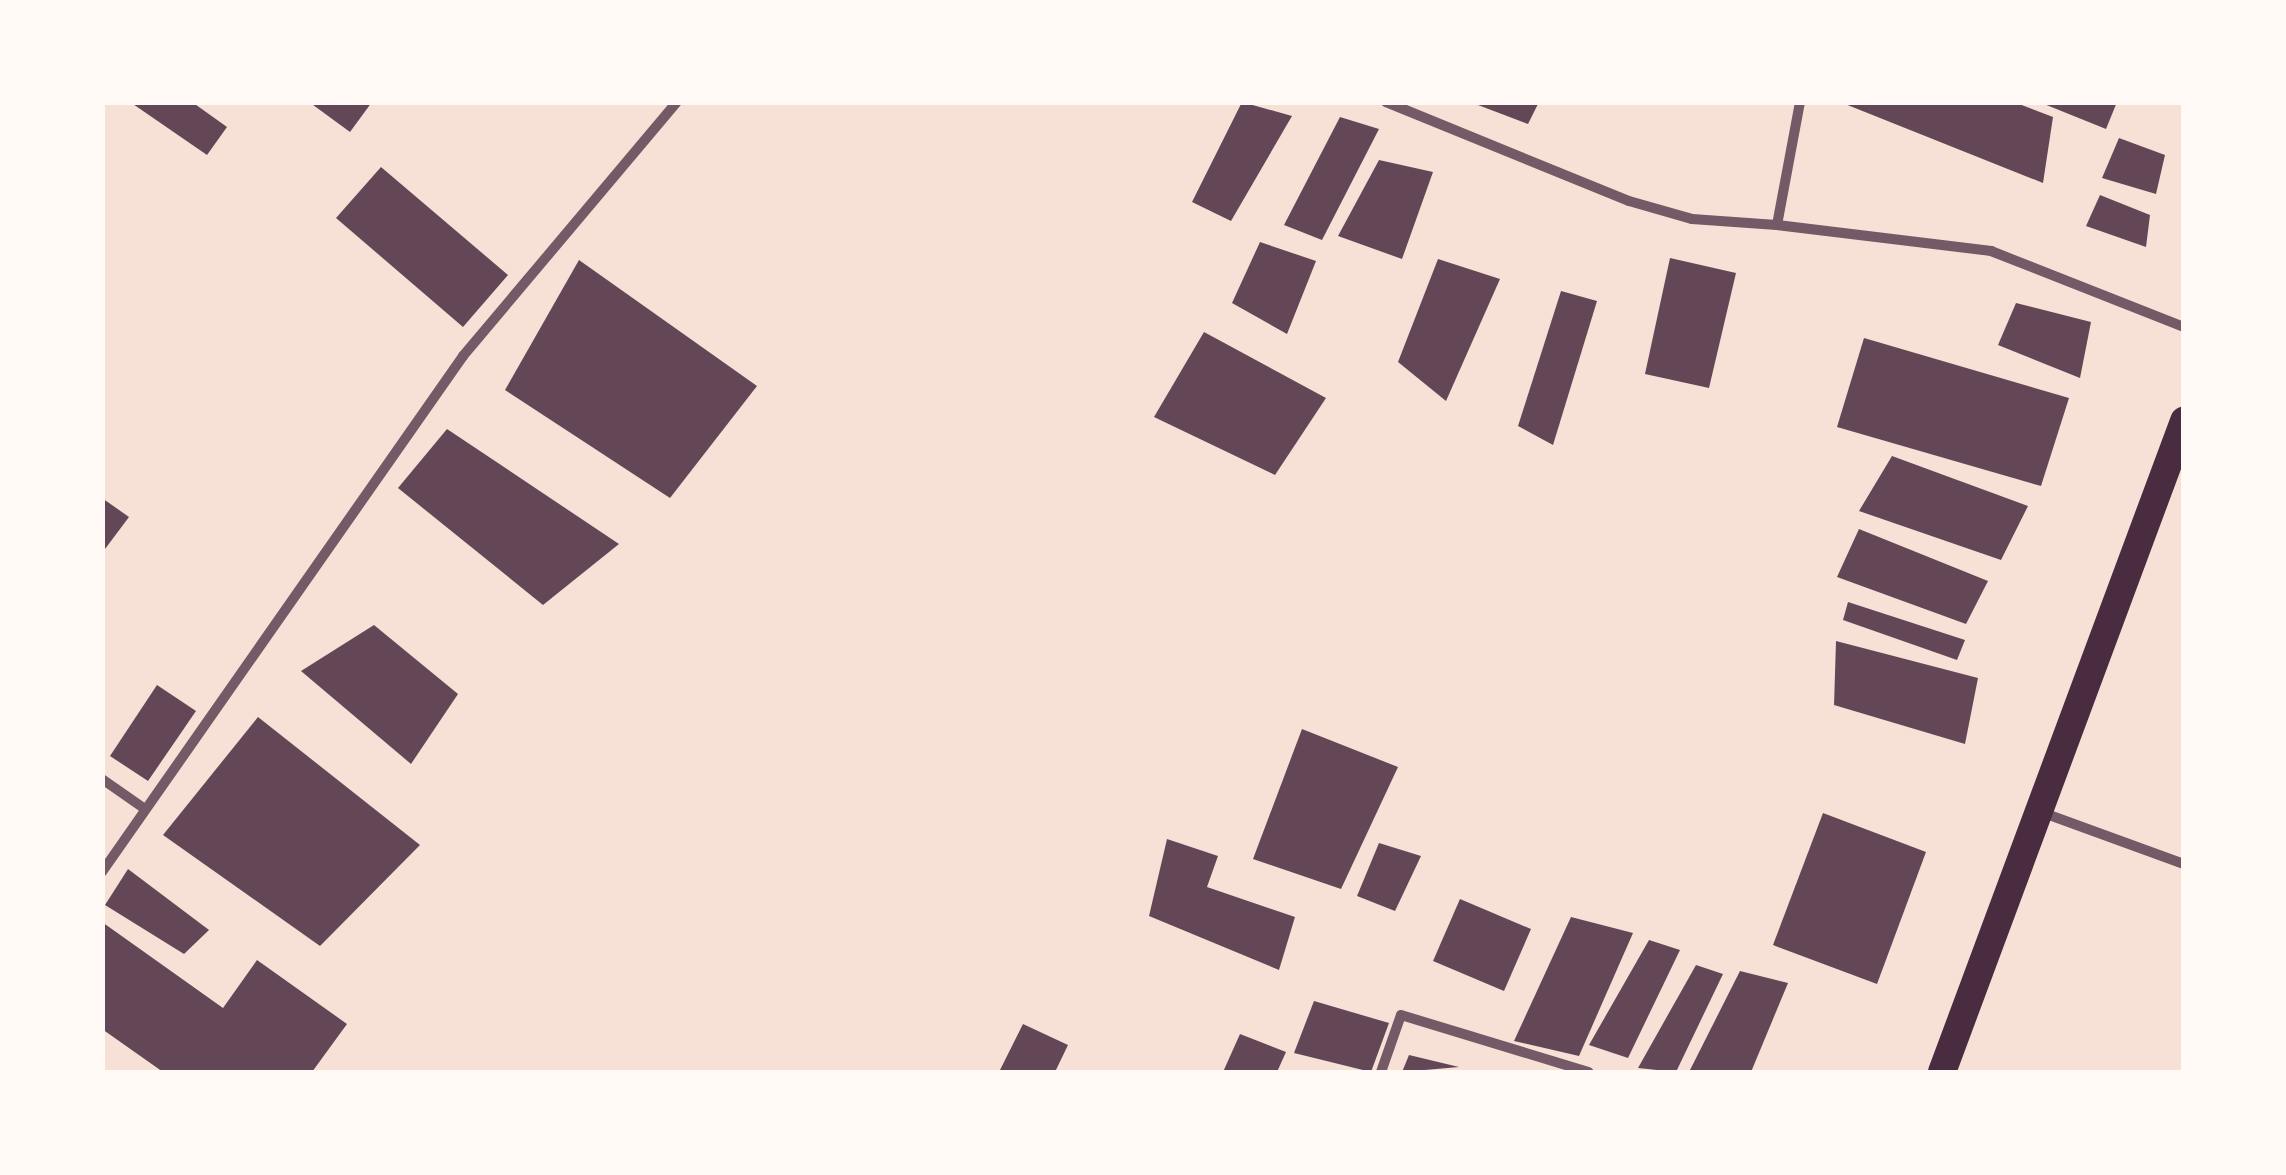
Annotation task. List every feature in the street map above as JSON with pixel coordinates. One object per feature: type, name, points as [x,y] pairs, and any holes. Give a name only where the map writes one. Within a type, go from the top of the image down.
[{"type":"highway","points":[[1942,1072],[2184,420]]},
{"type":"street","points":[[102,872],[463,356],[677,102]]},
{"type":"street","points":[[1386,102],[1629,201],[1692,219],[1778,225],[1987,250],[2184,327]]},
{"type":"street","points":[[1778,225],[1800,102]]},
{"type":"street","points":[[102,778],[145,808]]},
{"type":"street","points":[[2040,812],[2184,864]]},
{"type":"street","points":[[1381,1072],[1401,1014],[1590,1072]]},
{"type":"building","points":[[130,102],[192,102],[227,127],[207,155]]},
{"type":"building","points":[[309,102],[372,102],[350,132]]},
{"type":"building","points":[[1242,102],[1292,116],[1231,221],[1192,202]]},
{"type":"building","points":[[1480,102],[1539,102],[1528,124],[1478,105]]},
{"type":"building","points":[[1840,102],[2014,102],[2053,117],[2043,183]]},
{"type":"building","points":[[2039,102],[2117,102],[2106,129]]},
{"type":"building","points":[[1340,117],[1379,129],[1322,240],[1284,225]]},
{"type":"building","points":[[2119,138],[2165,155],[2156,194],[2102,178]]},
{"type":"building","points":[[1379,160],[1433,172],[1402,259],[1338,236]]},
{"type":"building","points":[[381,167],[508,275],[463,327],[336,218]]},
{"type":"building","points":[[2100,195],[2150,215],[2146,247],[2086,226]]},
{"type":"building","points":[[1260,242],[1316,261],[1287,334],[1232,303]]},
{"type":"building","points":[[1670,258],[1736,273],[1709,388],[1645,374]]},
{"type":"building","points":[[1438,259],[1500,279],[1446,401],[1398,362]]},
{"type":"building","points":[[579,260],[757,386],[670,498],[505,390]]},
{"type":"building","points":[[1561,291],[1597,301],[1553,445],[1518,426]]},
{"type":"building","points":[[2016,303],[2091,322],[2080,378],[1998,345]]},
{"type":"building","points":[[1204,332],[1326,398],[1275,475],[1154,417]]},
{"type":"building","points":[[1864,338],[2069,398],[2041,486],[1837,427]]},
{"type":"building","points":[[447,429],[619,544],[543,605],[398,488]]},
{"type":"building","points":[[1892,456],[2028,506],[2001,560],[1859,511]]},
{"type":"building","points":[[102,498],[129,517],[102,553]]},
{"type":"building","points":[[1859,529],[1988,581],[1966,624],[1837,577]]},
{"type":"building","points":[[1848,602],[1965,640],[1957,660],[1843,620]]},
{"type":"building","points":[[374,625],[458,694],[411,764],[301,671]]},
{"type":"building","points":[[1836,641],[1978,678],[1965,744],[1834,705]]},
{"type":"building","points":[[157,685],[196,711],[148,781],[110,756]]},
{"type":"building","points":[[258,717],[420,845],[320,946],[163,835]]},
{"type":"building","points":[[1302,729],[1398,767],[1341,889],[1253,859]]},
{"type":"building","points":[[1823,813],[1926,852],[1877,984],[1773,945]]},
{"type":"building","points":[[1167,839],[1218,856],[1207,887],[1295,917],[1279,970],[1149,916]]},
{"type":"building","points":[[1379,843],[1421,856],[1395,911],[1357,896]]},
{"type":"building","points":[[128,869],[209,930],[184,954],[105,905]]},
{"type":"building","points":[[1460,899],[1531,929],[1504,991],[1433,961]]},
{"type":"building","points":[[1571,917],[1633,933],[1579,1056],[1514,1041]]},
{"type":"building","points":[[102,922],[223,1008],[257,960],[347,1024],[312,1072],[163,1072],[102,1029]]},
{"type":"building","points":[[1649,940],[1680,950],[1628,1058],[1589,1045]]},
{"type":"building","points":[[1696,965],[1723,974],[1676,1072],[1638,1068]]},
{"type":"building","points":[[1740,971],[1788,983],[1751,1072],[1689,1072]]},
{"type":"building","points":[[1314,1001],[1389,1023],[1371,1072],[1294,1053]]},
{"type":"building","points":[[1023,1024],[1068,1045],[1055,1072],[999,1072]]},
{"type":"building","points":[[1240,1034],[1286,1052],[1277,1072],[1223,1072]]},
{"type":"building","points":[[1409,1055],[1459,1067],[1402,1072]]}]
